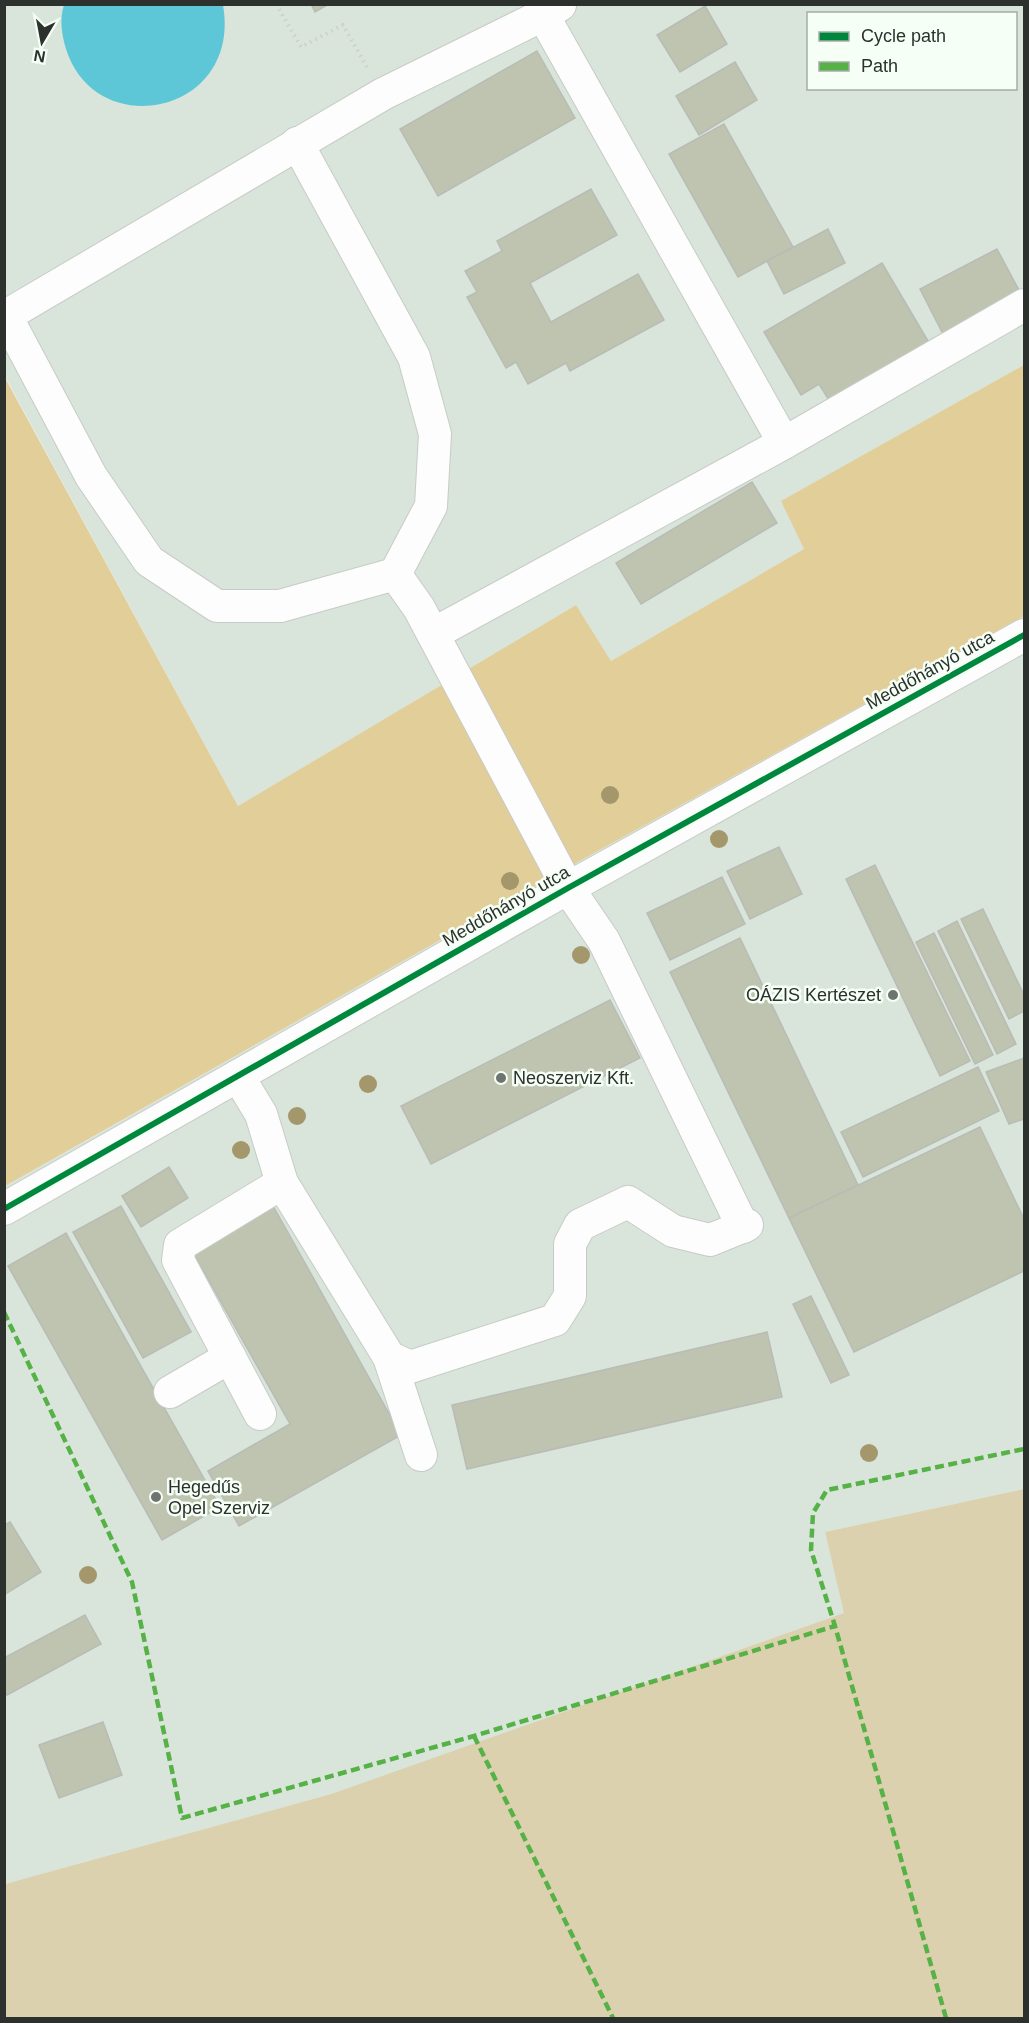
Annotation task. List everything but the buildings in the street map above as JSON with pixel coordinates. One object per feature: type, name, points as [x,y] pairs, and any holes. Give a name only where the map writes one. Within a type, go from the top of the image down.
[{"type":"street","points":[[297,143],[414,357],[435,434],[431,506],[395,574],[280,606],[217,606],[149,561],[91,476],[5,316],[297,143],[383,94],[552,10],[784,443]]},
{"type":"street","points":[[433,634],[784,443],[1024,305]]},
{"type":"street","points":[[389,1357],[410,1367],[555,1320],[570,1296],[570,1244],[580,1225],[628,1202],[673,1231],[710,1240],[745,1226],[604,941],[568,888],[419,608],[395,574]]},
{"type":"street","name":"Meddőhányó utca","points":[[4,1209],[568,888],[1024,635]]},
{"type":"street","points":[[238,1076],[261,1114],[282,1184],[389,1357],[421,1455]]},
{"type":"street","points":[[260,1414],[178,1260],[180,1245],[282,1184]]},
{"type":"street","points":[[170,1392],[230,1357]]},
{"type":"path","points":[[276,4],[301,47],[343,26],[383,94]]},
{"type":"shaded area","points":[[4,5],[1024,5],[1024,365],[782,501],[804,549],[611,661],[576,605],[238,806],[5,376]]},
{"type":"shaded area","points":[[1024,365],[1024,616],[596,852],[5,1186],[4,376],[238,806],[576,605],[611,661],[804,549],[781,501]]},
{"type":"shaded area","points":[[1024,616],[1024,1489],[825,1532],[845,1613],[331,1794],[5,1884],[5,1186],[596,852]]},
{"type":"shaded area","points":[[1024,1489],[1024,2018],[5,2018],[5,1884],[331,1794],[844,1613],[825,1532]]},
{"type":"water","points":[[64,5],[223,5],[223,42],[211,71],[190,92],[163,104],[134,106],[106,98],[82,79],[66,49],[62,33]]},
{"type":"marked path","points":[[4,1312],[132,1582],[182,1818],[474,1736],[835,1626]]},
{"type":"marked path","points":[[946,2018],[835,1626],[811,1550],[813,1513],[827,1490],[1024,1449]]},
{"type":"marked path","points":[[474,1736],[613,2018]]},
{"type":"cycle path","points":[[4,1209],[568,888],[1024,635]]},
{"type":"place","name":"OÁZIS Kertészet","points":[[893,995]]},
{"type":"place","name":"Neoszerviz Kft.","points":[[501,1078]]},
{"type":"place","name":"Hegedűs Opel Szerviz","points":[[156,1497]]}]
